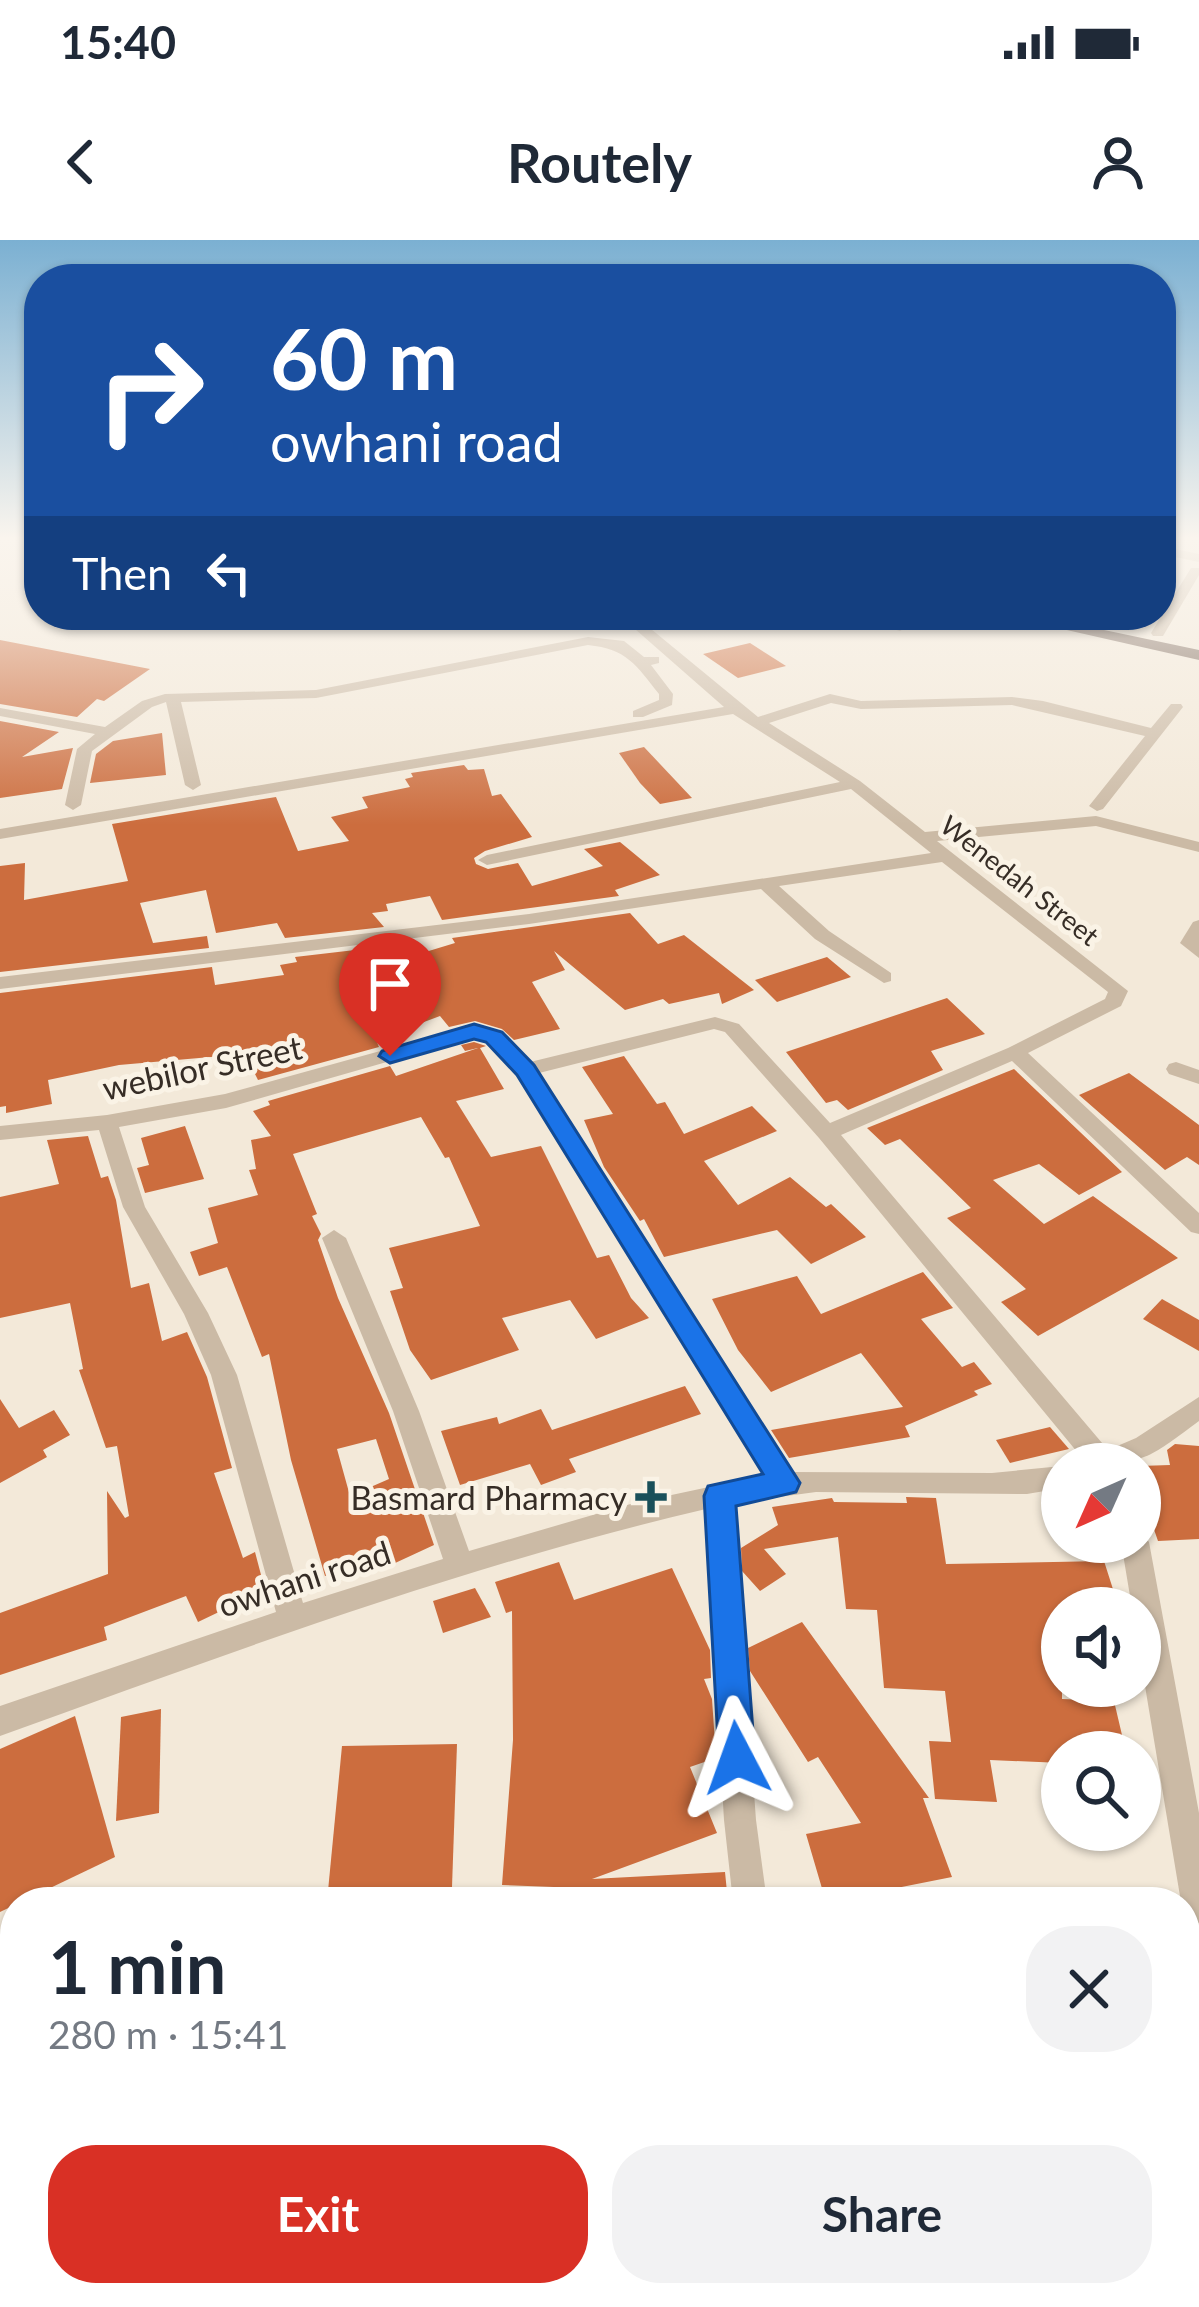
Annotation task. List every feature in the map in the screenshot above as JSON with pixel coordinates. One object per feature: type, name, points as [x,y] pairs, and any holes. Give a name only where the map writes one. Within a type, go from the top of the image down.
[{"type":"main road","points":[[1090,632],[1199,656]]},
{"type":"main road","points":[[1158,633],[1199,642]]},
{"type":"street","name":"Wenedah Street","points":[[647,632],[736,709],[854,784],[1118,991],[1114,1003],[1015,1052],[827,1133]]},
{"type":"street","points":[[0,817],[651,711],[668,702],[640,662],[619,644],[588,641],[316,694],[173,698],[147,704],[85,749],[73,805]]},
{"type":"street","points":[[640,662],[674,655]]},
{"type":"street","points":[[173,698],[193,785]]},
{"type":"street","points":[[757,722],[830,698],[861,705],[1012,701],[1043,704],[1155,734]]},
{"type":"street","points":[[1097,806],[1177,707]]},
{"type":"street","points":[[0,834],[736,709]]},
{"type":"street","points":[[0,712],[108,732]]},
{"type":"street","points":[[487,860],[854,784]]},
{"type":"street","points":[[921,837],[1096,821],[1199,847]]},
{"type":"street","points":[[0,983],[529,919],[946,856]]},
{"type":"street","points":[[765,883],[822,935],[884,977]]},
{"type":"street","points":[[1199,926],[1189,943],[1199,952]]},
{"type":"street","points":[[785,1483],[526,1070],[724,1024],[827,1133],[1086,1443]]},
{"type":"street","name":"webilor Street","points":[[0,1133],[106,1121],[265,1092],[474,1031],[484,1033],[526,1070]]},
{"type":"street","points":[[1015,1052],[1199,1226]]},
{"type":"street","points":[[1176,1069],[1199,1077]]},
{"type":"street","points":[[106,1121],[134,1207],[196,1313],[224,1375],[246,1439],[292,1617]]},
{"type":"street","points":[[334,1238],[406,1411],[460,1567]]},
{"type":"street","points":[[1149,1443],[1199,1407]]},
{"type":"street","name":"owhani road","points":[[0,1721],[292,1617],[618,1519],[785,1483],[1041,1480]]},
{"type":"street","points":[[719,1496],[748,1887]]},
{"type":"street","points":[[1139,1563],[1196,1887]]},
{"type":"building","points":[[0,640],[150,669],[104,701],[97,699],[77,717],[0,704]]},
{"type":"building","points":[[750,643],[786,666],[738,678],[703,654]]},
{"type":"building","points":[[0,721],[59,732],[22,757],[73,748],[62,789],[0,798]]},
{"type":"building","points":[[162,733],[166,775],[90,783],[96,754],[113,741]]},
{"type":"building","points":[[644,747],[692,798],[660,804],[640,783],[619,753]]},
{"type":"building","points":[[464,765],[468,770],[484,769],[492,796],[501,794],[532,837],[485,851],[474,858],[476,864],[488,869],[518,863],[532,886],[603,866],[584,849],[620,842],[660,875],[615,890],[619,896],[442,920],[430,896],[386,904],[388,911],[372,913],[384,927],[285,938],[277,923],[216,933],[206,890],[140,903],[153,943],[207,936],[209,948],[0,972],[0,866],[25,863],[24,900],[128,881],[112,824],[276,797],[298,851],[349,841],[331,817],[368,808],[362,797],[410,787],[405,779],[413,777],[411,773]]},
{"type":"building","points":[[630,913],[658,944],[684,935],[754,990],[722,1004],[719,993],[669,1004],[663,999],[625,1010],[554,951],[565,970],[532,982],[560,1029],[514,1040],[502,1029],[475,1021],[449,1027],[440,1016],[376,1040],[379,1047],[258,1080],[245,1054],[119,1065],[48,1080],[52,1104],[6,1113],[6,1106],[0,1107],[0,993],[212,967],[215,985],[284,975],[280,965],[297,962],[295,957],[398,945],[409,957],[455,943],[452,938]]},
{"type":"building","points":[[827,957],[851,977],[777,1002],[755,980]]},
{"type":"building","points":[[947,998],[985,1034],[931,1051],[943,1070],[848,1110],[837,1100],[826,1103],[786,1052]]},
{"type":"building","points":[[461,1045],[486,1046],[480,1048],[504,1089],[456,1101],[491,1157],[541,1146],[597,1258],[609,1255],[631,1298],[649,1318],[596,1339],[570,1300],[502,1318],[519,1350],[431,1380],[410,1350],[390,1291],[403,1288],[389,1248],[480,1226],[449,1157],[445,1158],[421,1117],[293,1154],[317,1214],[312,1216],[321,1234],[318,1240],[338,1298],[389,1413],[434,1545],[393,1564],[389,1557],[325,1576],[291,1460],[269,1354],[262,1357],[227,1267],[199,1276],[190,1252],[218,1243],[208,1208],[258,1195],[249,1170],[256,1169],[251,1140],[271,1136],[253,1111],[270,1105],[268,1101],[390,1066],[396,1076],[478,1048],[465,1051]],"holes":[[[376,1439],[389,1479],[350,1496],[337,1449]]]},
{"type":"building","points":[[624,1056],[657,1104],[665,1102],[684,1134],[752,1106],[777,1131],[704,1161],[738,1205],[790,1177],[826,1207],[831,1204],[866,1237],[811,1264],[777,1230],[664,1257],[644,1219],[640,1221],[604,1167],[584,1120],[613,1114],[582,1067]]},
{"type":"building","points":[[1014,1069],[1122,1172],[1079,1195],[1039,1164],[993,1180],[1044,1224],[1093,1196],[1178,1258],[1038,1336],[1001,1302],[1026,1289],[947,1218],[971,1208],[900,1139],[885,1145],[867,1128]]},
{"type":"building","points":[[1129,1073],[1199,1125],[1199,1165],[1187,1157],[1165,1170],[1079,1095]]},
{"type":"building","points":[[185,1126],[204,1179],[145,1193],[137,1168],[149,1165],[141,1138]]},
{"type":"building","points":[[88,1136],[101,1178],[108,1176],[116,1200],[131,1288],[149,1283],[162,1341],[187,1332],[207,1377],[232,1468],[214,1473],[243,1558],[255,1552],[265,1590],[198,1622],[186,1596],[104,1627],[107,1640],[0,1675],[0,1613],[108,1574],[107,1491],[125,1518],[129,1516],[117,1446],[106,1448],[79,1370],[83,1369],[70,1303],[0,1318],[0,1197],[59,1184],[47,1140]]},
{"type":"building","points":[[923,1272],[953,1308],[921,1319],[962,1367],[974,1362],[992,1384],[974,1391],[978,1395],[905,1426],[910,1437],[789,1458],[771,1430],[903,1407],[861,1353],[771,1392],[738,1350],[712,1299],[797,1276],[821,1314]]},
{"type":"building","points":[[1162,1299],[1199,1320],[1199,1351],[1143,1319]]},
{"type":"building","points":[[685,1386],[701,1414],[569,1459],[576,1472],[541,1485],[530,1464],[460,1485],[441,1431],[497,1417],[499,1424],[541,1409],[552,1430]]},
{"type":"building","points":[[0,1399],[19,1428],[54,1410],[70,1435],[43,1450],[47,1457],[0,1483]]},
{"type":"building","points":[[1050,1427],[1064,1443],[1041,1443],[1041,1456],[1010,1463],[996,1440]]},
{"type":"building","points":[[1175,1444],[1199,1446],[1199,1539],[1161,1541],[1161,1465],[1170,1465],[1167,1450]]},
{"type":"building","points":[[906,1497],[936,1498],[946,1564],[1105,1563],[1112,1587],[1041,1587],[1041,1707],[1115,1707],[1121,1731],[1041,1731],[1041,1762],[990,1760],[997,1802],[935,1799],[929,1741],[951,1742],[945,1691],[884,1688],[877,1610],[846,1609],[838,1537],[764,1549],[786,1574],[760,1591],[742,1571],[741,1548],[778,1525],[772,1507],[832,1498],[834,1502],[907,1503]]},
{"type":"building","points":[[559,1562],[574,1600],[672,1568],[710,1650],[711,1678],[704,1679],[712,1699],[716,1758],[690,1767],[717,1833],[592,1879],[725,1872],[726,1887],[502,1885],[513,1740],[512,1611],[506,1613],[495,1582]]},
{"type":"building","points":[[475,1588],[491,1617],[443,1633],[433,1601]]},
{"type":"building","points":[[802,1622],[929,1798],[923,1798],[952,1877],[902,1887],[822,1887],[806,1834],[861,1823],[818,1757],[808,1762],[750,1671],[748,1648]]},
{"type":"building","points":[[161,1709],[159,1813],[116,1821],[121,1717]]},
{"type":"building","points":[[75,1716],[115,1857],[52,1887],[0,1887],[0,1749]]},
{"type":"building","points":[[457,1744],[452,1887],[328,1887],[342,1746]]},
{"type":"place","name":"Basmard Pharmacy","points":[[651,1497]]},
{"type":"route","points":[[390,1056],[474,1031],[494,1037],[526,1070],[785,1483],[719,1496],[737,1758]]}]
